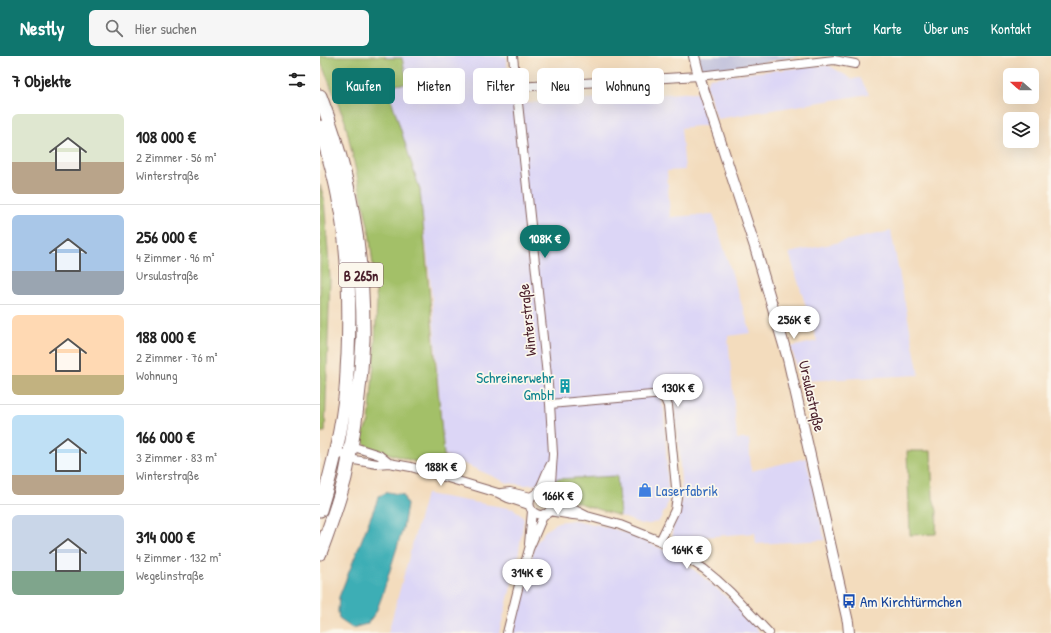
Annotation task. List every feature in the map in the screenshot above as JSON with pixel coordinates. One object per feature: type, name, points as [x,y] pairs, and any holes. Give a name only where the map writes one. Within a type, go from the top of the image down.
[{"type":"main road","name":"B 265n","points":[[320,96],[342,164],[355,226],[360,257],[363,341],[360,384],[350,453],[342,487],[320,553]]},
{"type":"main road","name":"B 265n","points":[[320,127],[330,160],[339,200],[345,244],[349,330],[346,389],[336,449],[320,510]]},
{"type":"street","name":"Winterstraße","points":[[513,56],[515,68]]},
{"type":"street","name":"Ursulastraße","points":[[694,56],[788,359],[831,544],[848,622],[849,633]]},
{"type":"street","points":[[529,86],[699,76],[834,60],[855,64]]},
{"type":"street","name":"Winterstraße","points":[[519,104],[550,404],[553,445],[551,499]]},
{"type":"street","points":[[550,404],[652,395],[660,395],[665,399],[668,406],[677,497],[675,510],[660,541]]},
{"type":"street","points":[[336,449],[377,464],[389,463],[411,467],[498,493],[510,492],[533,501],[538,515],[547,513],[587,516],[620,525],[660,541],[704,569],[716,579],[769,633]]},
{"type":"street","points":[[336,449],[350,453],[379,455],[389,463]]},
{"type":"street","name":"Winterstraße","points":[[529,549],[533,501],[542,486],[547,470],[552,461]]},
{"type":"street","points":[[533,501],[544,492],[551,499],[587,516]]},
{"type":"street","points":[[507,633],[529,549],[552,505],[551,499]]},
{"type":"shaded area","points":[[385,56],[506,56],[508,68],[473,68],[473,104],[529,104],[537,102],[537,104],[584,104],[584,99],[592,99],[592,104],[664,104],[664,94],[697,92],[708,126],[681,128],[685,170],[667,171],[670,217],[713,214],[751,333],[728,336],[737,439],[749,439],[751,471],[806,458],[825,540],[756,544],[755,533],[674,539],[672,534],[673,526],[680,507],[682,495],[679,447],[672,390],[664,384],[655,385],[664,409],[668,499],[666,508],[659,521],[650,524],[641,524],[620,516],[616,476],[555,484],[524,485],[508,483],[444,455],[431,288],[420,190],[393,104],[395,104],[395,85],[403,84],[403,104],[465,104],[465,68],[403,68],[403,78]]},
{"type":"shaded area","points":[[698,56],[800,56],[708,72],[700,67]]},
{"type":"shaded area","points":[[828,65],[852,79],[860,78],[869,94],[717,119],[706,84],[710,78]]},
{"type":"shaded area","points":[[891,231],[919,375],[801,381],[791,347],[817,341],[789,253]]},
{"type":"shaded area","points":[[426,494],[514,509],[524,518],[517,564],[499,633],[388,633]]},
{"type":"shaded area","points":[[574,520],[621,531],[671,553],[687,564],[735,604],[760,633],[513,633],[529,565],[536,543],[545,531],[558,522]]},
{"type":"green space","points":[[320,56],[385,56],[386,58],[402,58],[404,68],[403,68],[403,84],[395,85],[395,68],[332,68],[332,89],[320,60]]},
{"type":"green space","points":[[338,104],[393,104],[420,190],[444,455],[444,471],[375,449],[366,445],[360,438],[369,422],[377,302],[369,230],[345,121]]},
{"type":"green space","points":[[320,185],[324,198],[330,278],[325,432],[320,432]]},
{"type":"green space","points":[[907,451],[931,451],[933,498],[937,511],[936,534],[910,535]]},
{"type":"green space","points":[[617,476],[620,516],[566,499],[555,484],[556,479]]},
{"type":"water","points":[[388,492],[403,495],[407,505],[403,528],[376,612],[367,624],[352,628],[339,619],[339,597],[379,496]]},
{"type":"place","name":"Schreinerwehr GmbH","points":[[565,386]]},
{"type":"place","name":"Laserfabrik","points":[[645,490]]},
{"type":"place","name":"Am Kirchtürmchen","points":[[849,601]]}]
